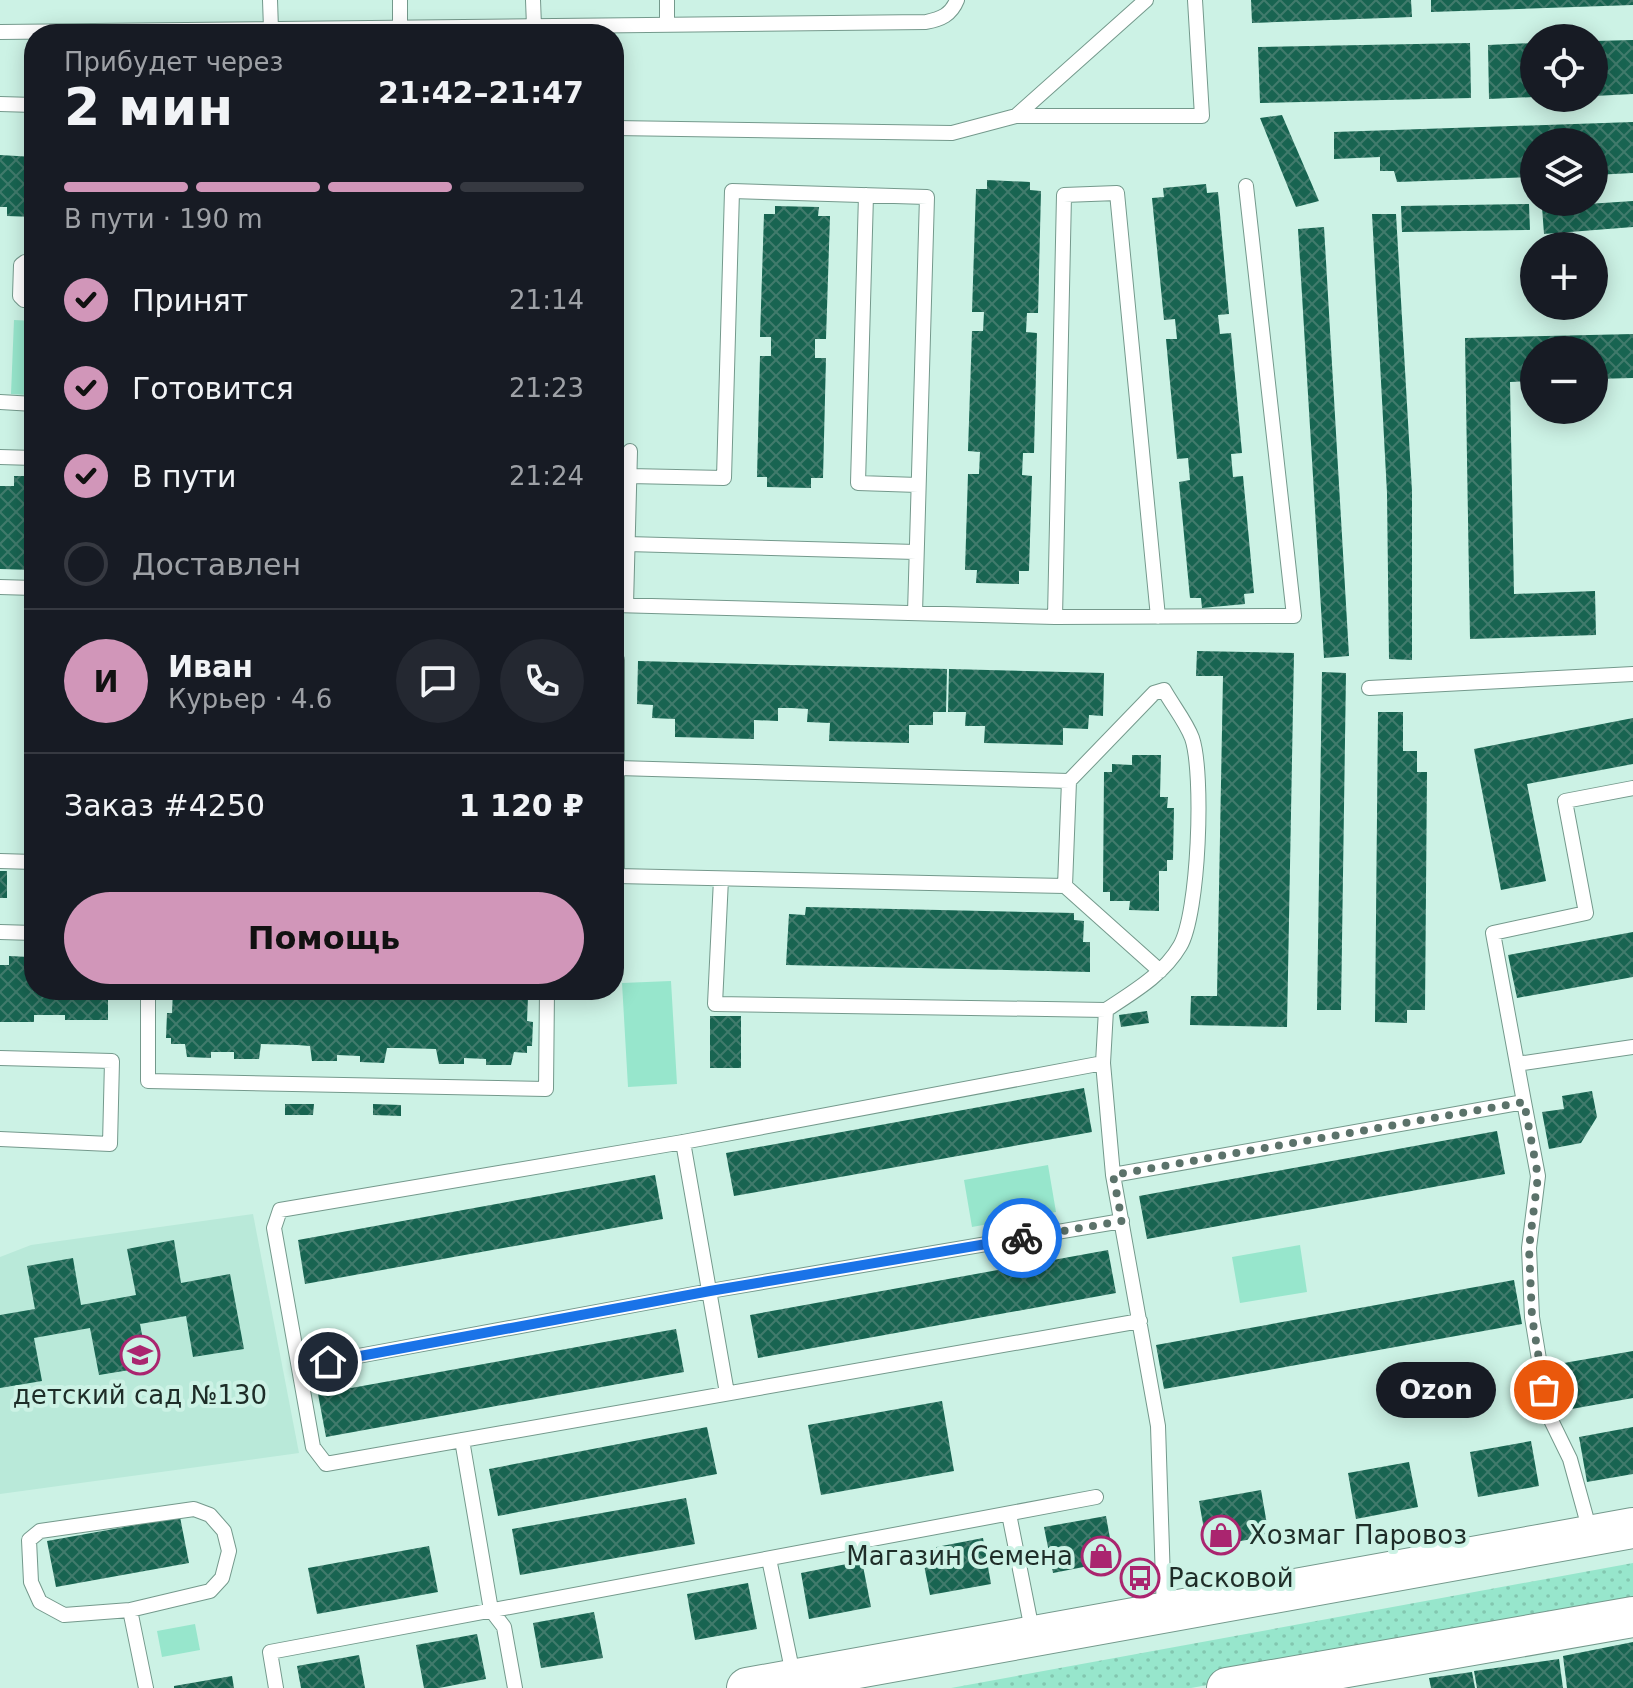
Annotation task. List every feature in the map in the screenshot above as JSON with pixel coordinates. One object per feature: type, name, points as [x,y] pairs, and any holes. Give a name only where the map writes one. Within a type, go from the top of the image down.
[{"type":"main road","points":[[747,1688],[1633,1528]]},
{"type":"main road","points":[[1227,1688],[1633,1617]]},
{"type":"lane","points":[[270,0],[271,24]]},
{"type":"lane","points":[[400,0],[400,24]]},
{"type":"lane","points":[[533,0],[534,24]]},
{"type":"lane","points":[[667,0],[667,25]]},
{"type":"lane","points":[[624,25],[926,22],[939,20],[950,13],[957,0]]},
{"type":"lane","points":[[1016,116],[1146,0]]},
{"type":"lane","points":[[624,128],[952,133],[1016,116],[1202,116],[1195,0]]},
{"type":"lane","points":[[0,32],[24,32]]},
{"type":"lane","points":[[0,104],[24,105]]},
{"type":"lane","points":[[624,605],[1055,617],[1294,616],[1246,186]]},
{"type":"lane","points":[[629,476],[724,478],[732,191],[927,197],[915,613]]},
{"type":"lane","points":[[1055,617],[1064,195],[1117,193],[1158,617]]},
{"type":"lane","points":[[866,195],[858,483],[918,485]]},
{"type":"lane","points":[[24,263],[21,265],[20,296],[24,300]]},
{"type":"lane","points":[[0,402],[24,403]]},
{"type":"lane","points":[[624,570],[630,451]]},
{"type":"lane","points":[[0,457],[24,458]]},
{"type":"lane","points":[[627,544],[916,552]]},
{"type":"lane","points":[[0,587],[24,588]]},
{"type":"lane","points":[[1369,688],[1633,674]]},
{"type":"lane","points":[[721,879],[715,1004],[1106,1010],[1148,983],[1182,944],[1195,886],[1199,770],[1191,737],[1164,690],[1154,693],[1069,781],[1065,886]]},
{"type":"lane","points":[[624,768],[1069,781]]},
{"type":"lane","points":[[1591,1535],[1570,1459],[1548,1414],[1532,1317],[1529,1248],[1538,1176],[1493,933],[1586,913],[1565,801],[1633,788]]},
{"type":"lane","points":[[0,861],[24,862]]},
{"type":"lane","points":[[624,876],[1065,886],[1160,971]]},
{"type":"lane","points":[[0,932],[24,933]]},
{"type":"lane","points":[[148,1000],[148,1081],[546,1089],[547,1000]]},
{"type":"lane","points":[[1106,1010],[1103,1063],[1113,1175],[1158,1426],[1164,1612]]},
{"type":"lane","points":[[1517,1064],[1633,1047]]},
{"type":"lane","points":[[0,1058],[112,1061],[110,1144],[0,1139]]},
{"type":"lane","points":[[1103,1063],[683,1142],[280,1210],[274,1228],[313,1447],[326,1464],[1140,1321]]},
{"type":"lane","points":[[1113,1175],[1524,1102]]},
{"type":"lane","points":[[683,1142],[727,1393]]},
{"type":"lane","points":[[299,1367],[710,1291],[1122,1221]]},
{"type":"lane","points":[[462,1440],[491,1610],[504,1627],[515,1688]]},
{"type":"lane","points":[[276,1688],[270,1652],[1096,1497]]},
{"type":"lane","points":[[194,1509],[210,1515],[224,1531],[229,1551],[222,1578],[210,1591],[130,1610],[64,1615],[40,1602],[31,1582],[29,1540],[40,1531],[194,1509]]},
{"type":"lane","points":[[1009,1514],[1033,1636]]},
{"type":"lane","points":[[769,1559],[794,1679]]},
{"type":"lane","points":[[130,1610],[146,1688]]},
{"type":"shaded area","points":[[14,320],[24,320],[24,395],[11,394]]},
{"type":"shaded area","points":[[671,981],[677,1084],[628,1087],[624,983]]},
{"type":"shaded area","points":[[1048,1165],[1056,1212],[972,1227],[964,1180]]},
{"type":"shaded area","name":"детский сад №130","points":[[253,1214],[299,1453],[0,1494],[0,1257],[31,1245]]},
{"type":"shaded area","points":[[1300,1245],[1307,1292],[1240,1303],[1232,1257]]},
{"type":"shaded area","points":[[1633,1563],[1633,1609],[1191,1688],[951,1688]]},
{"type":"shaded area","points":[[195,1624],[200,1650],[162,1657],[157,1631]]},
{"type":"building","points":[[1251,0],[1411,0],[1412,17],[1252,23]]},
{"type":"building","points":[[1431,0],[1633,0],[1633,5],[1431,12]]},
{"type":"building","points":[[1633,40],[1633,94],[1608,95],[1608,41]]},
{"type":"building","points":[[1470,43],[1471,98],[1260,103],[1258,47]]},
{"type":"building","points":[[1520,44],[1520,98],[1489,99],[1488,45]]},
{"type":"building","points":[[1282,115],[1319,201],[1296,207],[1260,118]]},
{"type":"building","points":[[1633,122],[1633,173],[1608,174],[1608,128],[1520,128],[1520,178],[1397,182],[1394,171],[1380,171],[1380,157],[1334,159],[1334,132]]},
{"type":"building","points":[[0,155],[24,156],[24,217],[7,216],[7,207],[0,207]]},
{"type":"building","points":[[987,180],[1030,182],[1030,190],[1041,191],[1038,313],[1027,313],[1026,332],[1037,333],[1034,453],[1023,453],[1022,475],[1032,476],[1029,571],[1019,571],[1019,584],[976,583],[977,570],[965,570],[968,474],[979,474],[980,452],[968,451],[972,331],[983,331],[984,312],[972,312],[976,189],[987,189]]},
{"type":"building","points":[[1206,184],[1207,193],[1218,192],[1229,314],[1218,315],[1220,334],[1231,333],[1242,453],[1231,454],[1233,477],[1243,476],[1254,593],[1244,594],[1245,604],[1202,608],[1201,598],[1190,598],[1179,482],[1190,480],[1188,458],[1177,459],[1166,339],[1177,339],[1175,319],[1164,320],[1152,198],[1164,197],[1163,188]]},
{"type":"building","points":[[1633,201],[1633,227],[1544,232],[1543,216],[1608,216],[1608,203]]},
{"type":"building","points":[[1520,204],[1520,216],[1529,216],[1530,230],[1402,232],[1401,206]]},
{"type":"building","points":[[775,206],[819,207],[818,216],[830,216],[826,339],[815,339],[815,358],[826,358],[823,478],[811,478],[811,488],[767,487],[767,477],[757,477],[760,356],[771,356],[771,337],[760,337],[764,214],[775,214]]},
{"type":"building","points":[[1372,214],[1396,214],[1412,491],[1412,660],[1389,659],[1387,493]]},
{"type":"building","points":[[1324,227],[1349,656],[1324,658],[1298,229]]},
{"type":"building","points":[[1633,334],[1633,378],[1608,379],[1608,336],[1549,336]]},
{"type":"building","points":[[1520,337],[1520,382],[1510,382],[1514,594],[1595,591],[1596,635],[1470,639],[1465,338]]},
{"type":"building","points":[[14,476],[24,476],[24,570],[0,569],[0,486],[14,486]]},
{"type":"building","points":[[1197,651],[1294,653],[1287,1027],[1190,1025],[1191,996],[1217,996],[1223,676],[1196,676]]},
{"type":"building","points":[[638,661],[947,669],[946,712],[933,712],[933,725],[909,725],[909,743],[829,741],[830,723],[807,722],[808,709],[792,708],[778,708],[778,721],[754,720],[754,739],[675,737],[675,719],[652,718],[653,705],[637,704]]},
{"type":"building","points":[[949,669],[1104,673],[1103,716],[1089,715],[1088,729],[1063,728],[1063,745],[984,743],[985,726],[965,726],[966,712],[948,712]]},
{"type":"building","points":[[1322,672],[1346,673],[1341,1010],[1317,1010]]},
{"type":"building","points":[[1378,712],[1403,712],[1403,751],[1417,751],[1417,772],[1427,772],[1425,1010],[1407,1010],[1407,1023],[1375,1022]]},
{"type":"building","points":[[1633,718],[1633,764],[1527,784],[1546,881],[1501,890],[1474,749]]},
{"type":"building","points":[[1132,755],[1161,755],[1160,797],[1168,797],[1167,808],[1174,808],[1173,860],[1167,860],[1167,871],[1159,871],[1159,911],[1129,910],[1130,901],[1110,901],[1110,892],[1103,892],[1104,772],[1112,772],[1112,764],[1132,765]]},
{"type":"building","points":[[0,871],[7,871],[7,898],[0,898]]},
{"type":"building","points":[[806,907],[1074,913],[1074,920],[1084,921],[1083,942],[1090,942],[1090,972],[786,965],[789,914],[805,915]]},
{"type":"building","points":[[1633,932],[1633,977],[1517,998],[1508,955]]},
{"type":"building","points":[[9,956],[24,957],[24,1000],[108,1000],[108,1020],[65,1020],[65,1015],[34,1015],[34,1022],[0,1022],[0,965],[9,965]]},
{"type":"building","points":[[173,1000],[528,1000],[527,1021],[533,1022],[532,1046],[527,1046],[527,1053],[514,1052],[511,1065],[486,1065],[486,1059],[464,1058],[464,1064],[439,1064],[436,1049],[400,1048],[387,1048],[384,1063],[360,1062],[360,1056],[337,1055],[337,1061],[312,1061],[310,1046],[261,1044],[259,1059],[234,1059],[234,1052],[211,1052],[211,1058],[187,1057],[185,1044],[171,1044],[171,1038],[166,1038],[167,1013],[172,1013]]},
{"type":"building","points":[[1147,1011],[1149,1023],[1121,1027],[1119,1015]]},
{"type":"building","points":[[710,1016],[741,1016],[741,1068],[710,1068]]},
{"type":"building","points":[[1084,1088],[1092,1132],[734,1196],[726,1153]]},
{"type":"building","points":[[1592,1091],[1597,1117],[1581,1143],[1549,1149],[1542,1112],[1564,1109],[1562,1096]]},
{"type":"building","points":[[285,1104],[314,1104],[313,1115],[285,1115]]},
{"type":"building","points":[[373,1104],[401,1105],[401,1116],[373,1115]]},
{"type":"building","points":[[1497,1131],[1505,1174],[1147,1239],[1139,1196]]},
{"type":"building","points":[[655,1175],[663,1219],[305,1284],[298,1240]]},
{"type":"building","points":[[174,1240],[181,1283],[230,1274],[244,1349],[193,1357],[186,1316],[140,1324],[148,1367],[99,1375],[90,1328],[34,1338],[42,1381],[0,1388],[0,1315],[35,1309],[27,1266],[73,1258],[81,1305],[136,1295],[127,1249]]},
{"type":"building","points":[[1108,1250],[1116,1293],[758,1358],[750,1315]]},
{"type":"building","points":[[1514,1280],[1522,1324],[1164,1389],[1156,1345]]},
{"type":"building","points":[[676,1329],[684,1372],[326,1437],[318,1394]]},
{"type":"building","points":[[1633,1351],[1633,1398],[1566,1410],[1558,1364]]},
{"type":"building","points":[[942,1401],[954,1471],[821,1495],[808,1425]]},
{"type":"building","points":[[707,1427],[717,1474],[498,1516],[489,1469]]},
{"type":"building","points":[[1633,1427],[1633,1474],[1587,1482],[1579,1437]]},
{"type":"building","points":[[1531,1441],[1539,1486],[1478,1497],[1470,1452]]},
{"type":"building","points":[[1409,1462],[1418,1507],[1356,1519],[1348,1473]]},
{"type":"building","points":[[1261,1490],[1269,1536],[1207,1547],[1199,1501]]},
{"type":"building","points":[[686,1498],[695,1544],[520,1575],[512,1529]]},
{"type":"building","points":[[1106,1516],[1114,1561],[1053,1573],[1044,1527]]},
{"type":"building","points":[[180,1517],[189,1563],[56,1587],[47,1541]]},
{"type":"building","points":[[983,1538],[991,1584],[930,1595],[921,1550]]},
{"type":"building","points":[[429,1546],[438,1592],[317,1614],[308,1568]]},
{"type":"building","points":[[862,1561],[871,1607],[809,1619],[801,1573]]},
{"type":"building","points":[[748,1583],[757,1629],[695,1640],[687,1594]]},
{"type":"building","points":[[594,1612],[603,1658],[541,1668],[533,1623]]},
{"type":"building","points":[[477,1634],[486,1679],[424,1688],[416,1645]]},
{"type":"building","points":[[1633,1642],[1633,1688],[1567,1688],[1563,1656]]},
{"type":"building","points":[[359,1655],[365,1688],[301,1688],[297,1666]]},
{"type":"building","points":[[1559,1659],[1563,1688],[1477,1688],[1474,1671]]},
{"type":"building","points":[[1472,1672],[1475,1688],[1431,1688],[1429,1678]]},
{"type":"building","points":[[232,1676],[234,1688],[174,1688],[174,1686]]},
{"type":"way so far","points":[[1022,1238],[1122,1221],[1113,1175],[1524,1102],[1538,1176],[1529,1248],[1532,1317],[1544,1390]]},
{"type":"place","name":"детский сад №130","points":[[140,1355]]},
{"type":"place","name":"Ozon","points":[[1544,1390]]},
{"type":"place","name":"Хозмаг Паровоз","points":[[1221,1535]]},
{"type":"place","name":"Магазин Семена","points":[[1101,1556]]},
{"type":"place","name":"Расковой","points":[[1140,1578]]},
{"type":"route","points":[[328,1362],[710,1291],[1022,1238]]}]
